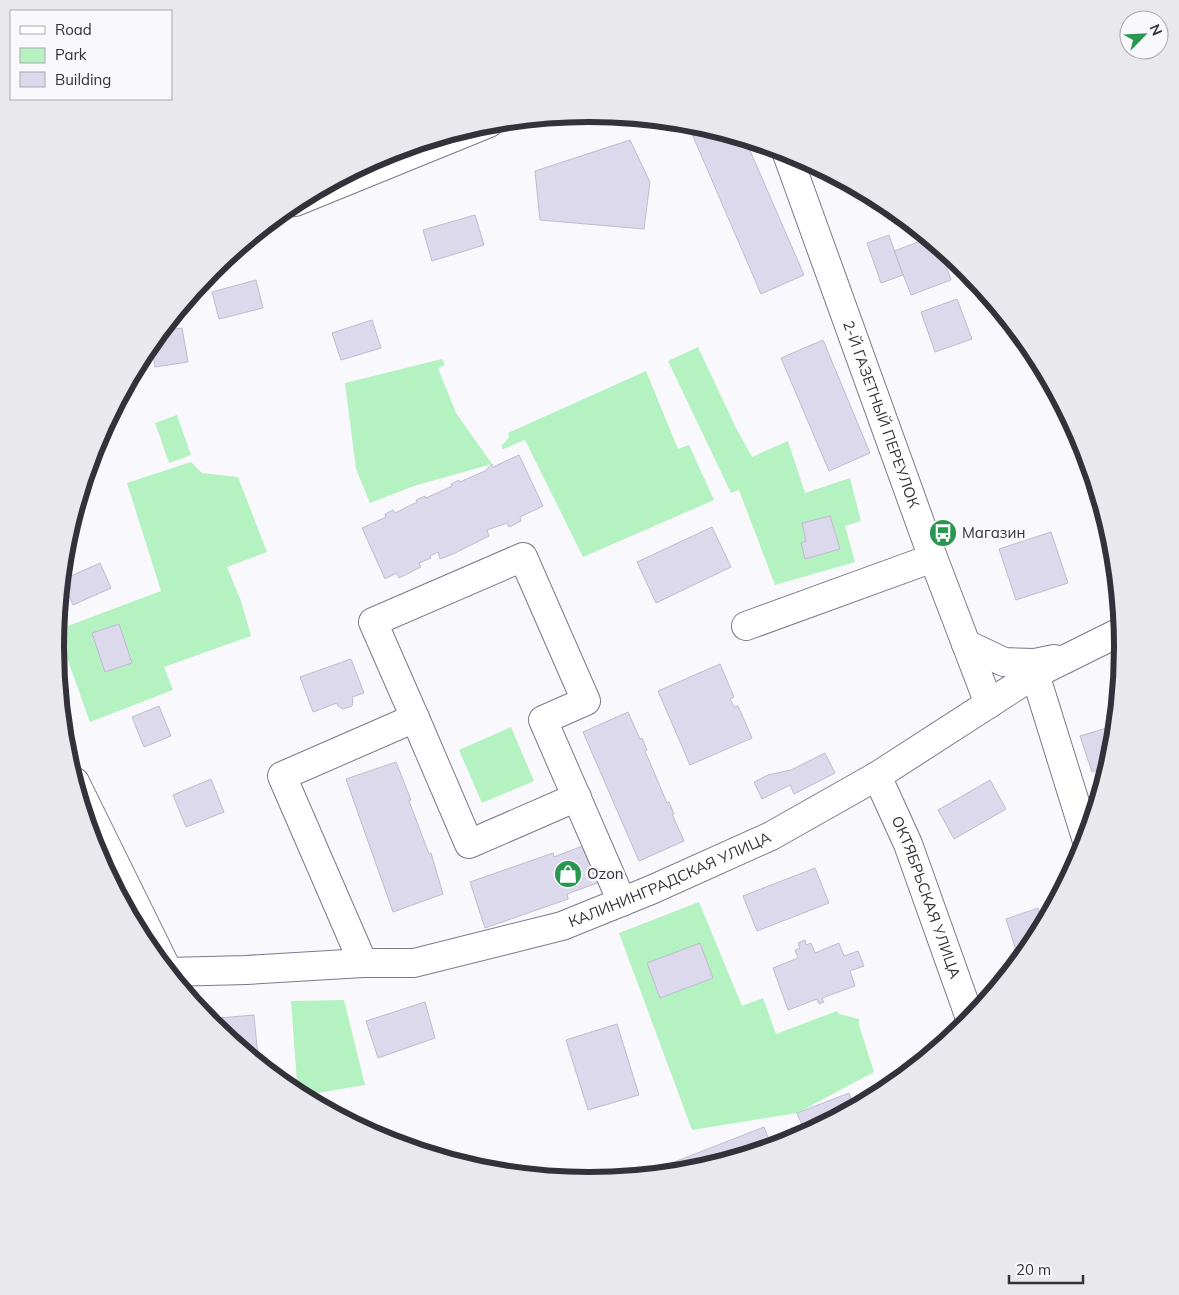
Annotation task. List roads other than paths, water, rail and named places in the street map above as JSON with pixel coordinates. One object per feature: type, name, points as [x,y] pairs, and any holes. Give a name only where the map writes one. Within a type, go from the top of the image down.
[{"type":"main road","points":[[351,179],[428,148]]},
{"type":"main road","name":"2-Й ГАЗЕТНЫЙ ПЕРЕУЛОК","points":[[790,162],[989,704]]},
{"type":"main road","points":[[577,797],[469,844],[373,622],[524,557],[586,701],[543,720],[577,797],[622,902]]},
{"type":"main road","points":[[746,626],[934,558]]},
{"type":"main road","name":"КАЛИНИНГРАДСКАЯ УЛИЦА","points":[[176,973],[363,963],[414,963],[562,926],[622,902],[771,836],[878,776],[1035,674],[1115,634]]},
{"type":"main road","points":[[966,644],[1004,662],[1035,663],[1073,654]]},
{"type":"main road","points":[[1035,674],[1083,828]]},
{"type":"main road","points":[[363,963],[282,776],[415,718]]},
{"type":"main road","name":"ОКТЯБРЬСКАЯ УЛИЦА","points":[[878,776],[908,844],[968,1012]]},
{"type":"main road","points":[[95,824],[154,943]]},
{"type":"place","name":"Магазин","points":[[943,533]]},
{"type":"place","name":"Ozon","points":[[568,874]]}]
